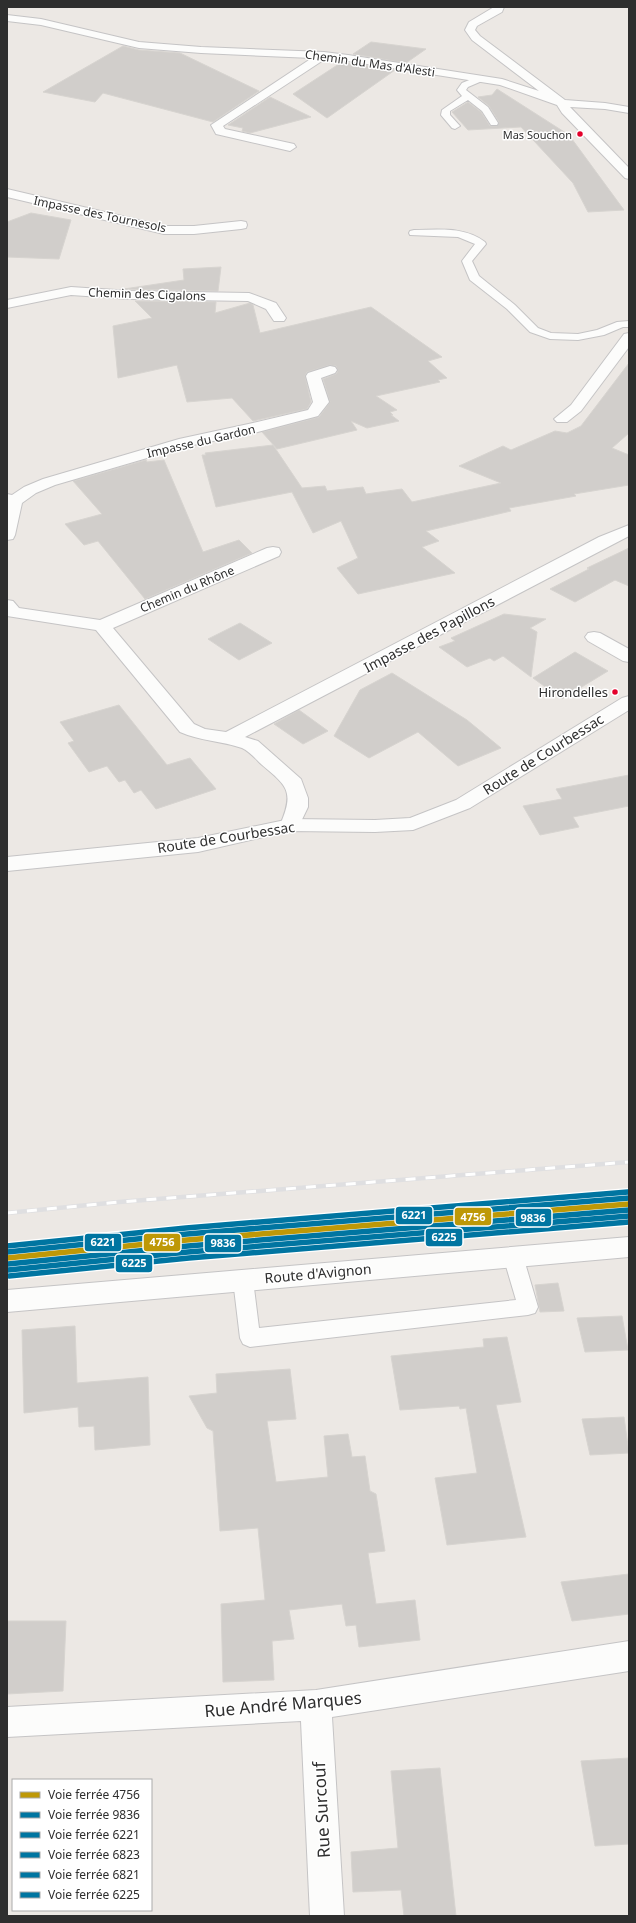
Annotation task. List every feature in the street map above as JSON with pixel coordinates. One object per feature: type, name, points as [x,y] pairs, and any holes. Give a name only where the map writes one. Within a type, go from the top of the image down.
[{"type":"street","points":[[499,7],[498,10],[473,24],[470,30],[476,38],[562,103],[566,111],[629,175]]},
{"type":"street","name":"Chemin du Mas d'Alesti","points":[[7,18],[41,22],[139,45],[200,50],[324,55],[502,82],[562,103],[605,106],[629,110]]},
{"type":"street","points":[[290,147],[220,132],[217,125],[324,55]]},
{"type":"street","name":"Impasse des Tournesols","points":[[7,193],[164,230],[194,230],[241,225]]},
{"type":"street","name":"Chemin des Cigalons","points":[[7,304],[71,291],[131,295],[249,297],[266,302],[278,312],[279,318]]},
{"type":"street","points":[[562,419],[576,408],[629,337]]},
{"type":"street","name":"Impasse du Gardon","points":[[10,500],[49,482],[185,442],[254,428],[313,413],[322,402],[312,376],[330,370]]},
{"type":"street","points":[[7,535],[10,500]]},
{"type":"street","name":"Impasse des Papillons","points":[[229,738],[598,544],[629,530]]},
{"type":"street","name":"Chemin du Rhône","points":[[102,626],[273,552]]},
{"type":"street","points":[[7,605],[13,612],[102,626],[187,728],[201,734],[229,738],[252,745],[291,778],[298,798],[298,807],[290,825]]},
{"type":"street","points":[[594,637],[629,657]]},
{"type":"street","name":"Route de Courbessac","points":[[7,864],[198,845],[290,825],[375,826],[413,824],[463,804],[629,702]]},
{"type":"street","name":"Route d'Avignon","points":[[7,1301],[629,1247]]},
{"type":"street","name":"Rue André Marques","points":[[7,1722],[316,1704],[629,1656]]},
{"type":"street","name":"Rue Surcouf","points":[[316,1704],[327,1916]]},
{"type":"lane","points":[[479,79],[465,85],[461,90],[490,114],[494,123]]},
{"type":"lane","points":[[455,126],[445,115],[446,110],[468,96]]},
{"type":"lane","points":[[414,233],[457,234],[476,239],[481,244],[467,261],[474,278],[511,307],[534,330],[550,336],[578,337],[600,332],[621,324],[629,324]]},
{"type":"lane","points":[[243,1280],[250,1338],[528,1307],[513,1256]]},
{"type":"building","points":[[371,42],[426,49],[406,63],[353,54]]},
{"type":"building","points":[[123,46],[139,50],[180,53],[259,91],[213,122],[103,93],[95,102],[43,92]]},
{"type":"building","points":[[342,62],[395,70],[327,118],[293,94]]},
{"type":"building","points":[[497,89],[569,135],[624,210],[588,212],[573,183],[521,127],[468,130],[452,112],[468,102],[481,112],[490,126],[497,126],[499,122],[489,106],[478,97],[492,95]]},
{"type":"building","points":[[270,97],[311,117],[250,133],[242,131],[243,128],[228,125]]},
{"type":"building","points":[[31,213],[71,220],[59,259],[7,257],[7,222]]},
{"type":"building","points":[[221,267],[218,291],[124,289],[184,280],[183,269]]},
{"type":"building","points":[[135,301],[216,302],[215,313],[250,303],[253,305],[260,333],[371,307],[442,357],[428,361],[447,378],[438,380],[440,382],[376,396],[397,410],[390,412],[393,415],[391,415],[399,421],[367,428],[351,421],[357,430],[277,449],[262,432],[319,417],[330,402],[323,379],[336,374],[338,371],[336,366],[330,365],[307,372],[305,376],[311,402],[307,409],[253,421],[232,398],[187,402],[177,365],[118,378],[113,326],[152,318]]},
{"type":"building","points":[[629,363],[629,433],[612,448],[629,455],[629,485],[574,494],[576,496],[509,508],[511,511],[426,531],[439,541],[422,547],[455,573],[358,594],[337,568],[358,558],[341,521],[313,533],[292,492],[216,507],[202,455],[206,455],[205,453],[273,445],[302,488],[325,486],[327,491],[363,487],[366,494],[402,489],[412,502],[501,483],[459,466],[503,446],[511,450],[555,431],[567,433],[581,426]]},
{"type":"building","points":[[146,460],[147,462],[164,460],[203,552],[239,540],[252,553],[145,599],[98,541],[84,545],[65,524],[102,514],[73,481]]},
{"type":"building","points":[[629,548],[629,586],[615,580],[575,602],[550,589],[589,569],[587,568]]},
{"type":"building","points":[[504,614],[546,619],[530,628],[537,632],[531,677],[503,656],[494,661],[490,658],[467,667],[439,647],[455,641],[451,638]]},
{"type":"building","points":[[240,623],[272,643],[239,660],[208,639]]},
{"type":"building","points":[[575,652],[608,671],[562,699],[533,678]]},
{"type":"building","points":[[392,673],[467,720],[501,748],[458,766],[418,732],[369,758],[334,736],[360,690]]},
{"type":"building","points":[[119,705],[167,765],[190,758],[216,789],[156,809],[141,790],[134,793],[125,780],[119,782],[107,766],[89,772],[68,743],[74,741],[60,722]]},
{"type":"building","points":[[299,710],[328,731],[303,744],[274,724]]},
{"type":"building","points":[[629,775],[629,806],[573,817],[579,827],[540,835],[523,806],[562,799],[556,789]]},
{"type":"building","points":[[558,1283],[564,1311],[540,1312],[535,1285]]},
{"type":"building","points":[[622,1316],[628,1350],[585,1352],[577,1318]]},
{"type":"building","points":[[75,1326],[77,1383],[148,1377],[150,1445],[95,1450],[94,1426],[79,1427],[78,1407],[24,1413],[22,1330]]},
{"type":"building","points":[[507,1337],[521,1402],[496,1405],[526,1537],[447,1545],[435,1478],[477,1473],[466,1408],[460,1409],[459,1406],[400,1410],[391,1356],[484,1347],[483,1339]]},
{"type":"building","points":[[290,1369],[296,1419],[267,1421],[276,1482],[328,1477],[324,1436],[348,1434],[352,1457],[365,1456],[370,1491],[376,1494],[385,1551],[368,1553],[376,1604],[415,1600],[420,1640],[359,1647],[356,1625],[346,1626],[342,1604],[289,1610],[294,1639],[272,1641],[274,1680],[223,1682],[221,1604],[265,1600],[258,1528],[220,1531],[213,1431],[207,1428],[189,1396],[217,1393],[216,1374]]},
{"type":"building","points":[[624,1417],[629,1453],[590,1455],[582,1419]]},
{"type":"building","points":[[629,1574],[629,1614],[572,1621],[561,1582]]},
{"type":"building","points":[[7,1621],[66,1621],[63,1691],[7,1694]]},
{"type":"building","points":[[629,1758],[629,1844],[595,1846],[581,1761]]},
{"type":"building","points":[[440,1768],[456,1916],[404,1916],[401,1890],[353,1892],[351,1852],[398,1848],[391,1771]]},
{"type":"railway","points":[[7,1213],[119,1202],[629,1162]]},
{"type":"rail line","name":"6821","points":[[7,1246],[186,1228],[628,1192]]},
{"type":"rail line","name":"6221","points":[[7,1252],[187,1234],[629,1198]]},
{"type":"rail line","name":"4756","points":[[7,1258],[187,1240],[629,1204]]},
{"type":"rail line","name":"9836","points":[[8,1264],[188,1246],[629,1210]]},
{"type":"rail line","name":"6823","points":[[8,1270],[188,1252],[629,1216]]},
{"type":"rail line","name":"6225","points":[[9,1276],[189,1258],[629,1222]]},
{"type":"place","name":"Mas Souchon","points":[[580,134]]},
{"type":"place","name":"Hirondelles","points":[[615,692]]}]
